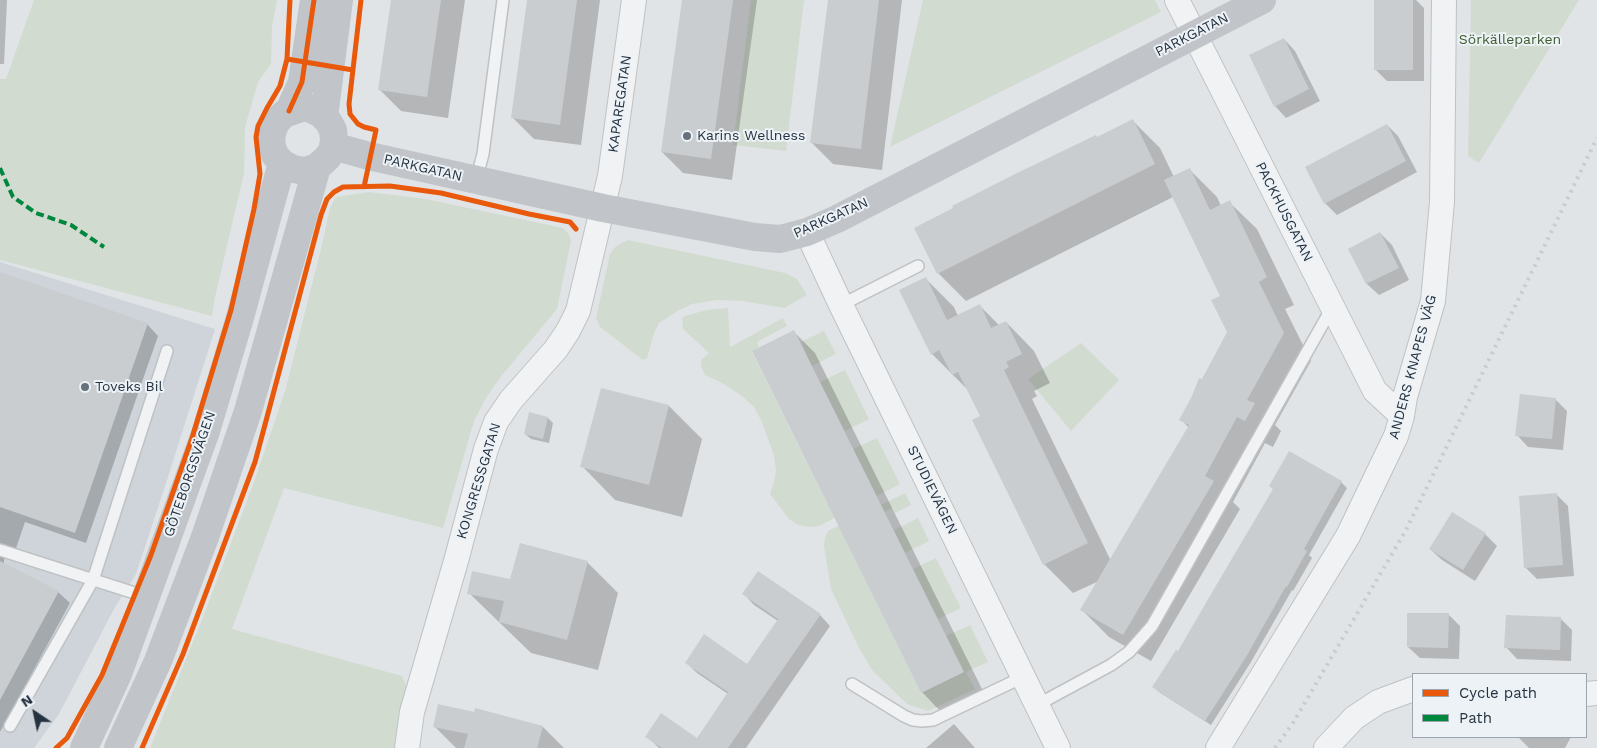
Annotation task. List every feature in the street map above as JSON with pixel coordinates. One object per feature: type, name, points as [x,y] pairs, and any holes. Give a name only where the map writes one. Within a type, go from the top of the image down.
[{"type":"main road","points":[[288,111],[302,82],[314,0]]},
{"type":"main road","points":[[324,116],[339,0]]},
{"type":"main road","name":"PARKGATAN","points":[[325,157],[476,180],[603,208],[761,238],[780,239],[807,232],[846,214],[1262,0]]},
{"type":"main road","points":[[118,748],[158,661],[205,537],[248,411],[325,157],[333,130],[324,116],[310,108],[288,111],[276,122],[271,138],[272,149],[282,163],[297,170],[310,170],[325,157]]},
{"type":"main road","name":"GÖTEBORGSVÄGEN","points":[[84,748],[118,674],[206,431],[239,321],[282,163]]},
{"type":"street","name":"KAPAREGATAN","points":[[603,208],[610,176],[634,0]]},
{"type":"street","name":"PACKHUSGATAN","points":[[1177,0],[1375,391],[1402,416]]},
{"type":"street","name":"ANDERS KNAPES VÄG","points":[[1218,748],[1348,536],[1396,436],[1405,397],[1433,301],[1442,202],[1444,0]]},
{"type":"street","name":"KONGRESSGATAN","points":[[407,748],[412,712],[491,435],[503,411],[556,349],[578,311],[603,208]]},
{"type":"street","name":"STUDIEVÄGEN","points":[[807,232],[1058,748]]},
{"type":"street","points":[[1326,748],[1354,718],[1378,702],[1412,689]]},
{"type":"lane","points":[[476,180],[483,154],[503,0]]},
{"type":"lane","points":[[841,305],[918,266]]},
{"type":"lane","points":[[1038,705],[1111,665],[1129,652],[1152,626],[1330,313]]},
{"type":"lane","points":[[10,726],[93,580],[167,350]]},
{"type":"lane","points":[[0,550],[147,597]]},
{"type":"lane","points":[[852,684],[904,716],[922,721],[933,720],[1023,677]]},
{"type":"shaded area","points":[[0,262],[215,329],[136,574],[114,609],[59,714],[34,748],[0,748]]},
{"type":"green space","points":[[34,0],[277,0],[272,27],[271,64],[258,82],[245,127],[244,173],[212,316],[0,260],[0,79],[6,79]]},
{"type":"green space","points":[[751,0],[804,0],[786,151],[733,145]]},
{"type":"green space","points":[[923,0],[1155,0],[1161,12],[890,147]]},
{"type":"green space","name":"Sörkälleparken","points":[[1471,0],[1579,0],[1479,163],[1468,156]]},
{"type":"green space","points":[[369,192],[426,199],[563,228],[569,234],[571,241],[557,309],[499,379],[474,421],[443,528],[284,488],[232,629],[402,676],[407,688],[398,721],[395,748],[150,748],[205,612],[254,482],[285,391],[330,208],[336,197]]},
{"type":"green space","points":[[628,240],[785,273],[797,279],[807,295],[784,308],[742,301],[717,300],[692,304],[659,323],[647,358],[643,360],[600,327],[596,318],[610,254],[615,247]]},
{"type":"green space","points":[[728,308],[730,347],[783,318],[787,326],[757,342],[759,347],[752,352],[828,505],[871,484],[853,449],[877,438],[900,484],[819,526],[798,525],[789,519],[770,494],[776,470],[774,456],[762,422],[754,407],[742,396],[705,375],[701,366],[701,360],[709,353],[683,329],[682,317],[706,310]]},
{"type":"green space","points":[[824,331],[836,354],[812,366],[801,342]]},
{"type":"green space","points":[[1081,343],[1119,380],[1071,431],[1028,379]]},
{"type":"green space","points":[[845,370],[869,419],[845,431],[820,382]]},
{"type":"green space","points":[[905,493],[911,505],[895,513],[892,508],[850,529],[845,539],[921,693],[963,672],[946,636],[970,625],[988,662],[966,672],[975,689],[928,711],[907,704],[872,670],[858,646],[831,589],[824,546],[828,531]]},
{"type":"green space","points":[[918,518],[929,541],[905,553],[894,530]]},
{"type":"green space","points":[[936,558],[961,608],[938,619],[913,569]]},
{"type":"building","points":[[391,0],[441,0],[427,97],[378,90]]},
{"type":"building","points":[[527,0],[577,0],[560,125],[511,118]]},
{"type":"building","points":[[682,0],[733,0],[711,159],[661,152]]},
{"type":"building","points":[[828,0],[879,0],[861,149],[810,143]]},
{"type":"building","points":[[1374,0],[1413,0],[1413,70],[1374,70]]},
{"type":"building","points":[[1284,38],[1309,89],[1274,107],[1249,55]]},
{"type":"building","points":[[1133,119],[1155,164],[937,274],[914,228],[953,208],[952,206],[1017,173]]},
{"type":"building","points":[[1387,124],[1406,161],[1324,204],[1305,167]]},
{"type":"building","points":[[1190,168],[1210,210],[1230,200],[1267,277],[1259,282],[1284,333],[1247,400],[1255,403],[1245,421],[1237,417],[1205,476],[1214,481],[1123,635],[1080,610],[1189,425],[1179,420],[1199,378],[1202,379],[1227,332],[1211,300],[1220,296],[1164,180]]},
{"type":"building","points":[[1380,232],[1399,268],[1366,284],[1348,249]]},
{"type":"building","points":[[0,272],[148,323],[75,533],[0,507]]},
{"type":"building","points":[[926,277],[947,320],[980,304],[991,328],[1006,321],[1022,354],[1006,362],[1009,367],[1004,370],[1088,543],[1043,565],[972,420],[980,416],[958,372],[952,375],[939,350],[931,355],[899,290]]},
{"type":"building","points":[[794,330],[964,672],[921,693],[752,351]]},
{"type":"building","points":[[601,388],[669,405],[649,485],[580,467]]},
{"type":"building","points":[[1520,394],[1556,398],[1552,439],[1515,436]]},
{"type":"building","points":[[529,412],[548,417],[543,439],[524,434]]},
{"type":"building","points":[[1289,451],[1342,481],[1304,549],[1307,551],[1287,587],[1246,657],[1205,721],[1152,687],[1176,650],[1178,651],[1273,489],[1269,486]]},
{"type":"building","points":[[1557,493],[1563,565],[1524,568],[1519,496]]},
{"type":"building","points":[[1452,512],[1486,533],[1463,570],[1429,549]]},
{"type":"building","points":[[520,543],[588,561],[567,640],[499,622],[504,601],[467,594],[472,571],[510,579]]},
{"type":"building","points":[[0,561],[59,591],[0,700]]},
{"type":"building","points":[[758,571],[821,614],[728,748],[662,748],[645,737],[661,713],[697,738],[728,692],[685,663],[704,634],[747,664],[778,619],[742,594]]},
{"type":"building","points":[[1407,613],[1449,613],[1448,648],[1407,647]]},
{"type":"building","points":[[1506,615],[1561,617],[1560,650],[1504,648]]},
{"type":"building","points":[[438,704],[474,712],[475,708],[543,726],[537,748],[464,748],[468,734],[433,727]]},
{"type":"railway","points":[[1275,748],[1293,723],[1406,530],[1597,138]]},
{"type":"marked path","points":[[0,168],[13,197],[36,213],[71,225],[104,247]]},
{"type":"cycle path","points":[[56,748],[67,738],[102,675],[151,555],[192,438],[231,310],[254,209],[260,174],[256,137],[258,126],[280,86],[287,59],[290,0]]},
{"type":"cycle path","points":[[289,111],[302,82],[314,0]]},
{"type":"cycle path","points":[[361,0],[349,104],[350,114],[358,124],[376,130],[364,187]]},
{"type":"cycle path","points":[[287,59],[353,70]]},
{"type":"cycle path","points":[[142,748],[183,654],[255,462],[321,215],[327,199],[343,187],[390,186],[441,193],[570,222],[576,229]]},
{"type":"place","name":"Karins Wellness","points":[[687,136]]},
{"type":"place","name":"Toveks Bil","points":[[85,387]]}]
